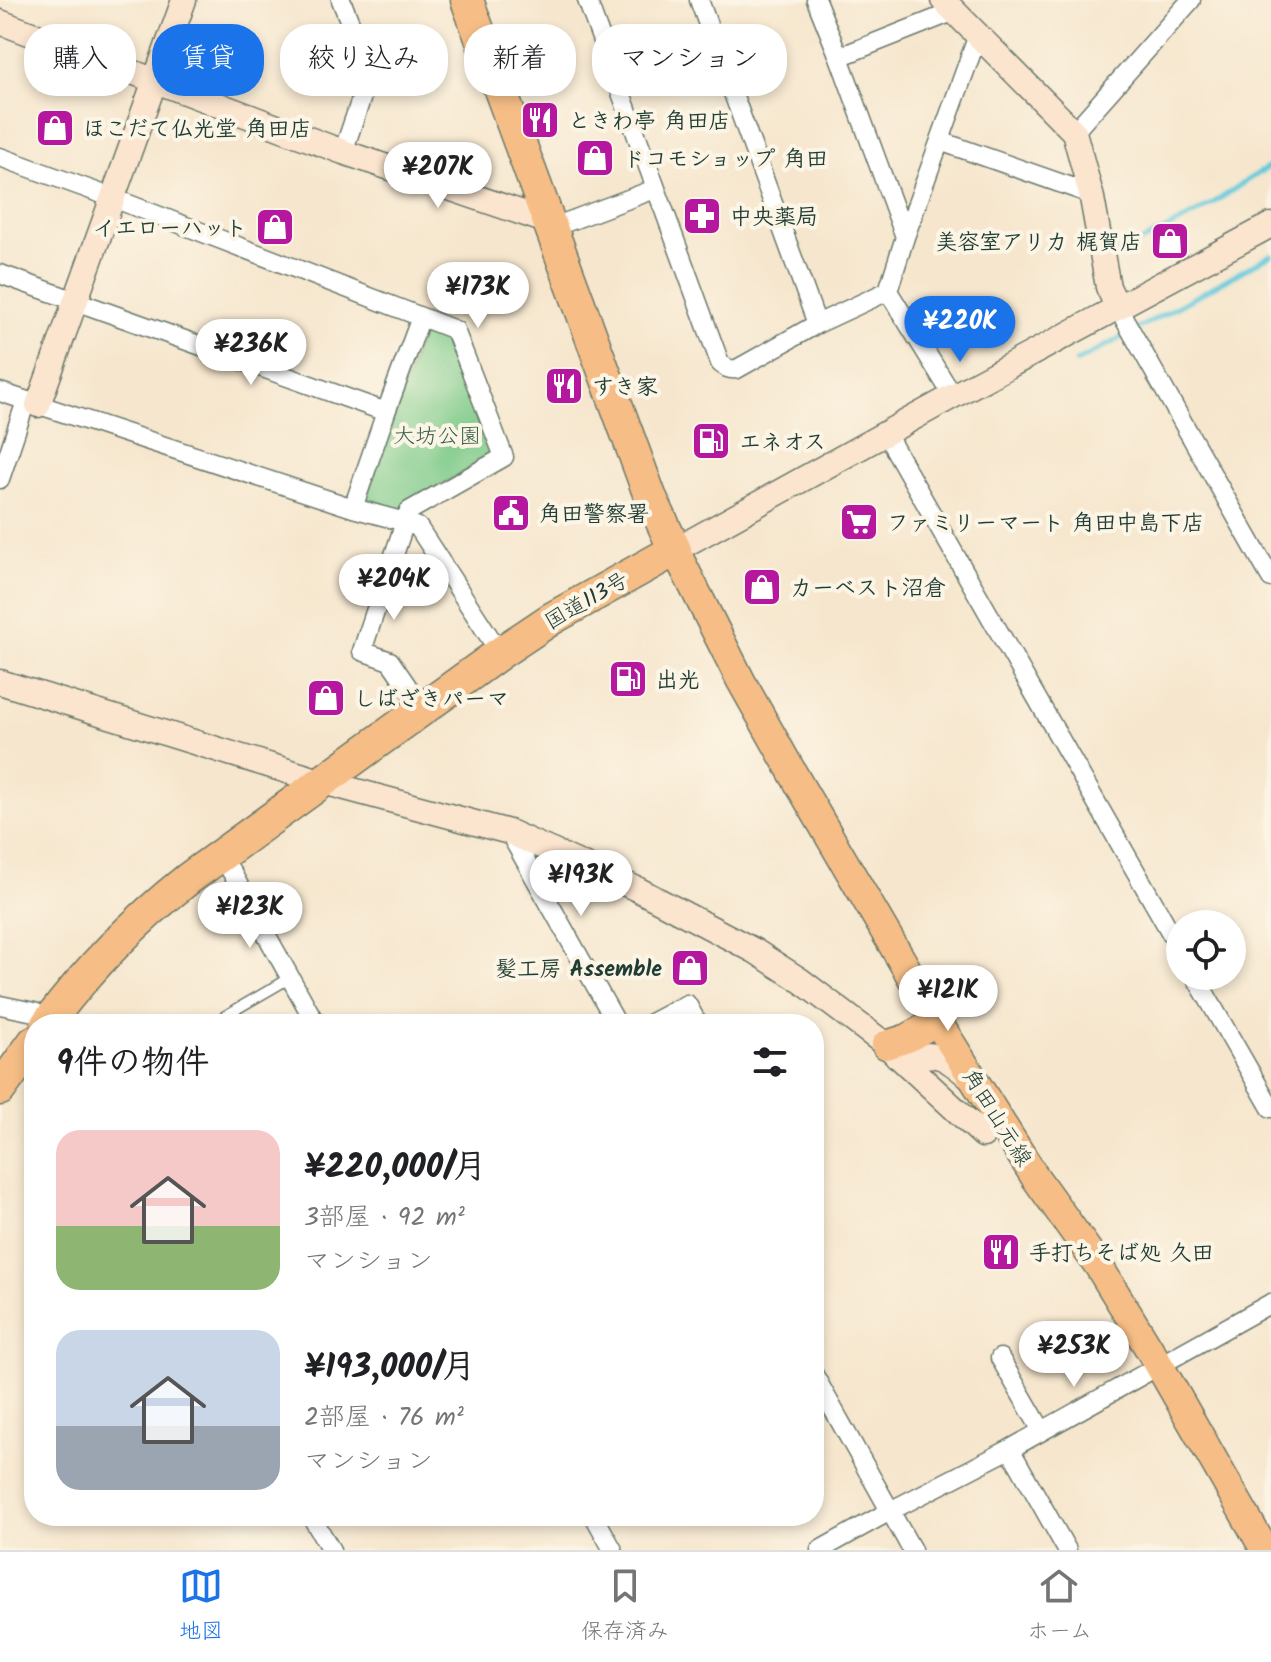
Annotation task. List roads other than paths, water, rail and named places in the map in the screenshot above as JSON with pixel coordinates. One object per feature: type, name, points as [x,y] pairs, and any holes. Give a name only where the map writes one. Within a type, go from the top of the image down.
[{"type":"highway","points":[[467,0],[650,496],[675,550]]},
{"type":"highway","name":"国道113号","points":[[56,1014],[79,984],[139,921],[222,855],[500,653],[551,619],[675,550]]},
{"type":"highway","name":"国道113号","points":[[0,1089],[24,1057]]},
{"type":"main road","name":"角田山元線","points":[[675,550],[741,681],[937,1021],[1035,1177],[1098,1265],[1265,1550]]},
{"type":"main road","points":[[892,1051],[937,1021]]},
{"type":"street","points":[[175,24],[184,0]]},
{"type":"street","points":[[341,0],[370,73],[343,152]]},
{"type":"street","points":[[587,0],[720,363],[726,368],[737,369],[817,324],[888,291],[978,35]]},
{"type":"street","points":[[699,0],[817,324]]},
{"type":"street","points":[[816,0],[905,237]]},
{"type":"street","points":[[1074,132],[1191,0]]},
{"type":"street","points":[[839,57],[949,6],[1074,132],[1091,194],[1108,287],[1271,578]]},
{"type":"street","points":[[0,22],[152,79]]},
{"type":"street","points":[[0,479],[75,302],[152,88]]},
{"type":"street","points":[[197,96],[343,152],[559,225],[655,189]]},
{"type":"street","points":[[940,141],[1091,194]]},
{"type":"street","points":[[0,157],[455,330],[504,457],[409,511],[362,651],[390,661],[423,709]]},
{"type":"street","points":[[675,550],[1271,225]]},
{"type":"street","points":[[0,274],[386,412]]},
{"type":"street","points":[[888,291],[953,396]]},
{"type":"street","points":[[353,508],[421,317]]},
{"type":"street","points":[[0,392],[418,527],[500,653]]},
{"type":"street","points":[[886,434],[1166,924]]},
{"type":"street","points":[[0,682],[323,782],[509,832],[637,889],[755,951],[812,989],[892,1051],[983,1135]]},
{"type":"street","points":[[509,832],[611,1014]]},
{"type":"street","points":[[222,855],[310,1014]]},
{"type":"street","points":[[1203,990],[1271,1108]]},
{"type":"street","points":[[668,1014],[687,1004],[692,1014]]},
{"type":"street","points":[[0,1005],[34,1014]]},
{"type":"street","points":[[892,1051],[942,1056],[974,1082]]},
{"type":"street","points":[[820,1550],[1010,1449],[1271,1303]]},
{"type":"street","points":[[1000,1358],[1042,1431]]},
{"type":"street","points":[[824,1393],[912,1550]]},
{"type":"street","points":[[1010,1449],[1067,1550]]},
{"type":"street","points":[[317,1526],[331,1550]]},
{"type":"street","points":[[600,1526],[613,1550]]},
{"type":"lane","points":[[228,1014],[290,978]]},
{"type":"waterway","points":[[1108,257],[1196,213],[1271,166]]},
{"type":"waterway","points":[[1135,330],[1271,255]]},
{"type":"waterway","points":[[1076,362],[1126,335]]},
{"type":"place","name":"ときわ亭 角田店","points":[[540,120]]},
{"type":"place","name":"ほこだて仏光堂 角田店","points":[[55,128]]},
{"type":"place","name":"ドコモショップ 角田","points":[[595,158]]},
{"type":"place","name":"中央薬局","points":[[702,216]]},
{"type":"place","name":"イエローハット","points":[[275,227]]},
{"type":"place","name":"美容室アリカ 梶賀店","points":[[1170,241]]},
{"type":"place","name":"すき家","points":[[564,386]]},
{"type":"place","name":"エネオス","points":[[711,441]]},
{"type":"place","name":"角田警察署","points":[[511,513]]},
{"type":"place","name":"ファミリーマート 角田中島下店","points":[[859,522]]},
{"type":"place","name":"カーベスト沼倉","points":[[762,587]]},
{"type":"place","name":"出光","points":[[628,679]]},
{"type":"place","name":"しばざきパーマ","points":[[326,698]]},
{"type":"place","name":"髪工房 Assemble","points":[[690,968]]},
{"type":"place","name":"手打ちそば処 久田","points":[[1001,1252]]},
{"type":"park label","name":"大坊公園","points":[[437,435]]}]
